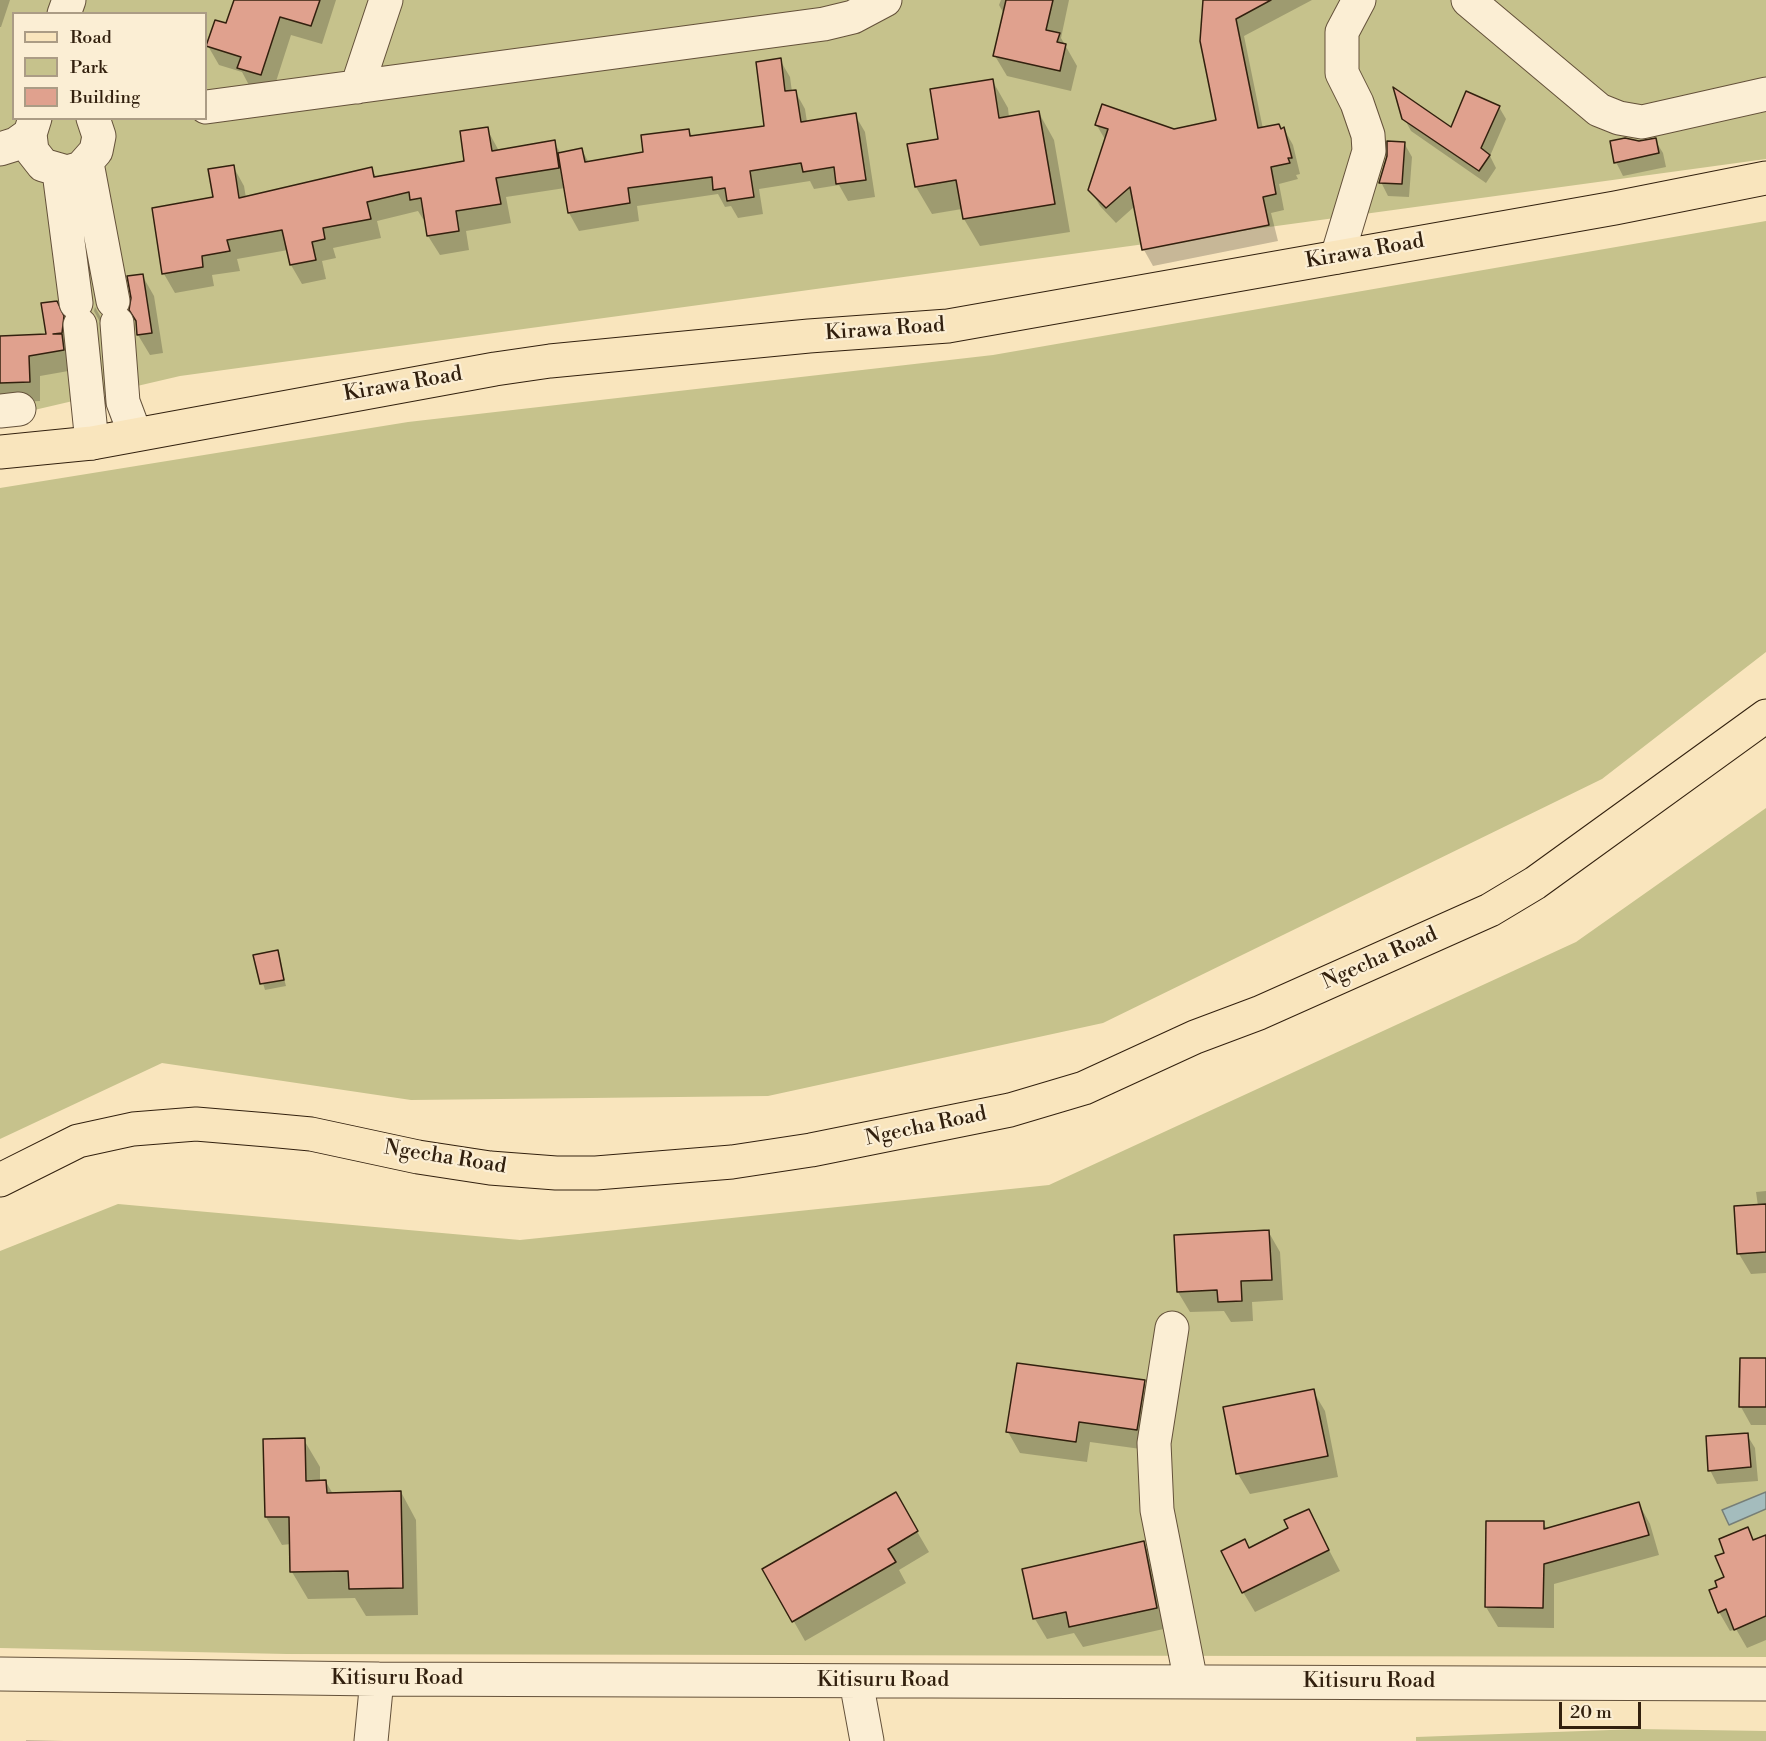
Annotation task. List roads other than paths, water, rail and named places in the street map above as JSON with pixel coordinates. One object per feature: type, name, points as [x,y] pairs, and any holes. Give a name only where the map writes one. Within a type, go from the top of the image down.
[{"type":"main road","name":"Kirawa Road","points":[[0,452],[92,443],[495,369],[809,336],[948,326],[1615,208],[1766,178]]},
{"type":"main road","name":"Ngecha Road","points":[[0,1180],[78,1141],[133,1129],[196,1125],[311,1134],[418,1157],[490,1168],[556,1173],[596,1173],[721,1163],[811,1150],[1010,1110],[1084,1088],[1195,1037],[1259,1013],[1490,910],[1535,883],[1766,716]]},
{"type":"street","points":[[357,87],[386,0]]},
{"type":"street","points":[[207,107],[824,24],[853,17],[885,0]]},
{"type":"street","points":[[1337,257],[1369,151],[1368,135],[1357,104],[1342,73],[1342,32],[1359,0]]},
{"type":"street","points":[[1468,0],[1599,110],[1619,118],[1642,122],[1766,94]]},
{"type":"street","points":[[33,126],[32,151],[43,165],[73,168],[96,151],[101,120]]},
{"type":"street","points":[[0,149],[16,144],[33,126]]},
{"type":"street","points":[[73,168],[115,312],[123,402],[135,434]]},
{"type":"street","points":[[73,168],[78,314],[92,443]]},
{"type":"street","points":[[1172,1328],[1154,1443],[1158,1510],[1191,1682]]},
{"type":"street","name":"Kitisuru Road","points":[[0,1674],[377,1679],[1766,1684]]},
{"type":"street","points":[[371,1741],[377,1679]]},
{"type":"street","points":[[856,1681],[867,1741]]},
{"type":"water","points":[[1766,1492],[1766,1509],[1729,1525],[1722,1510]]}]
